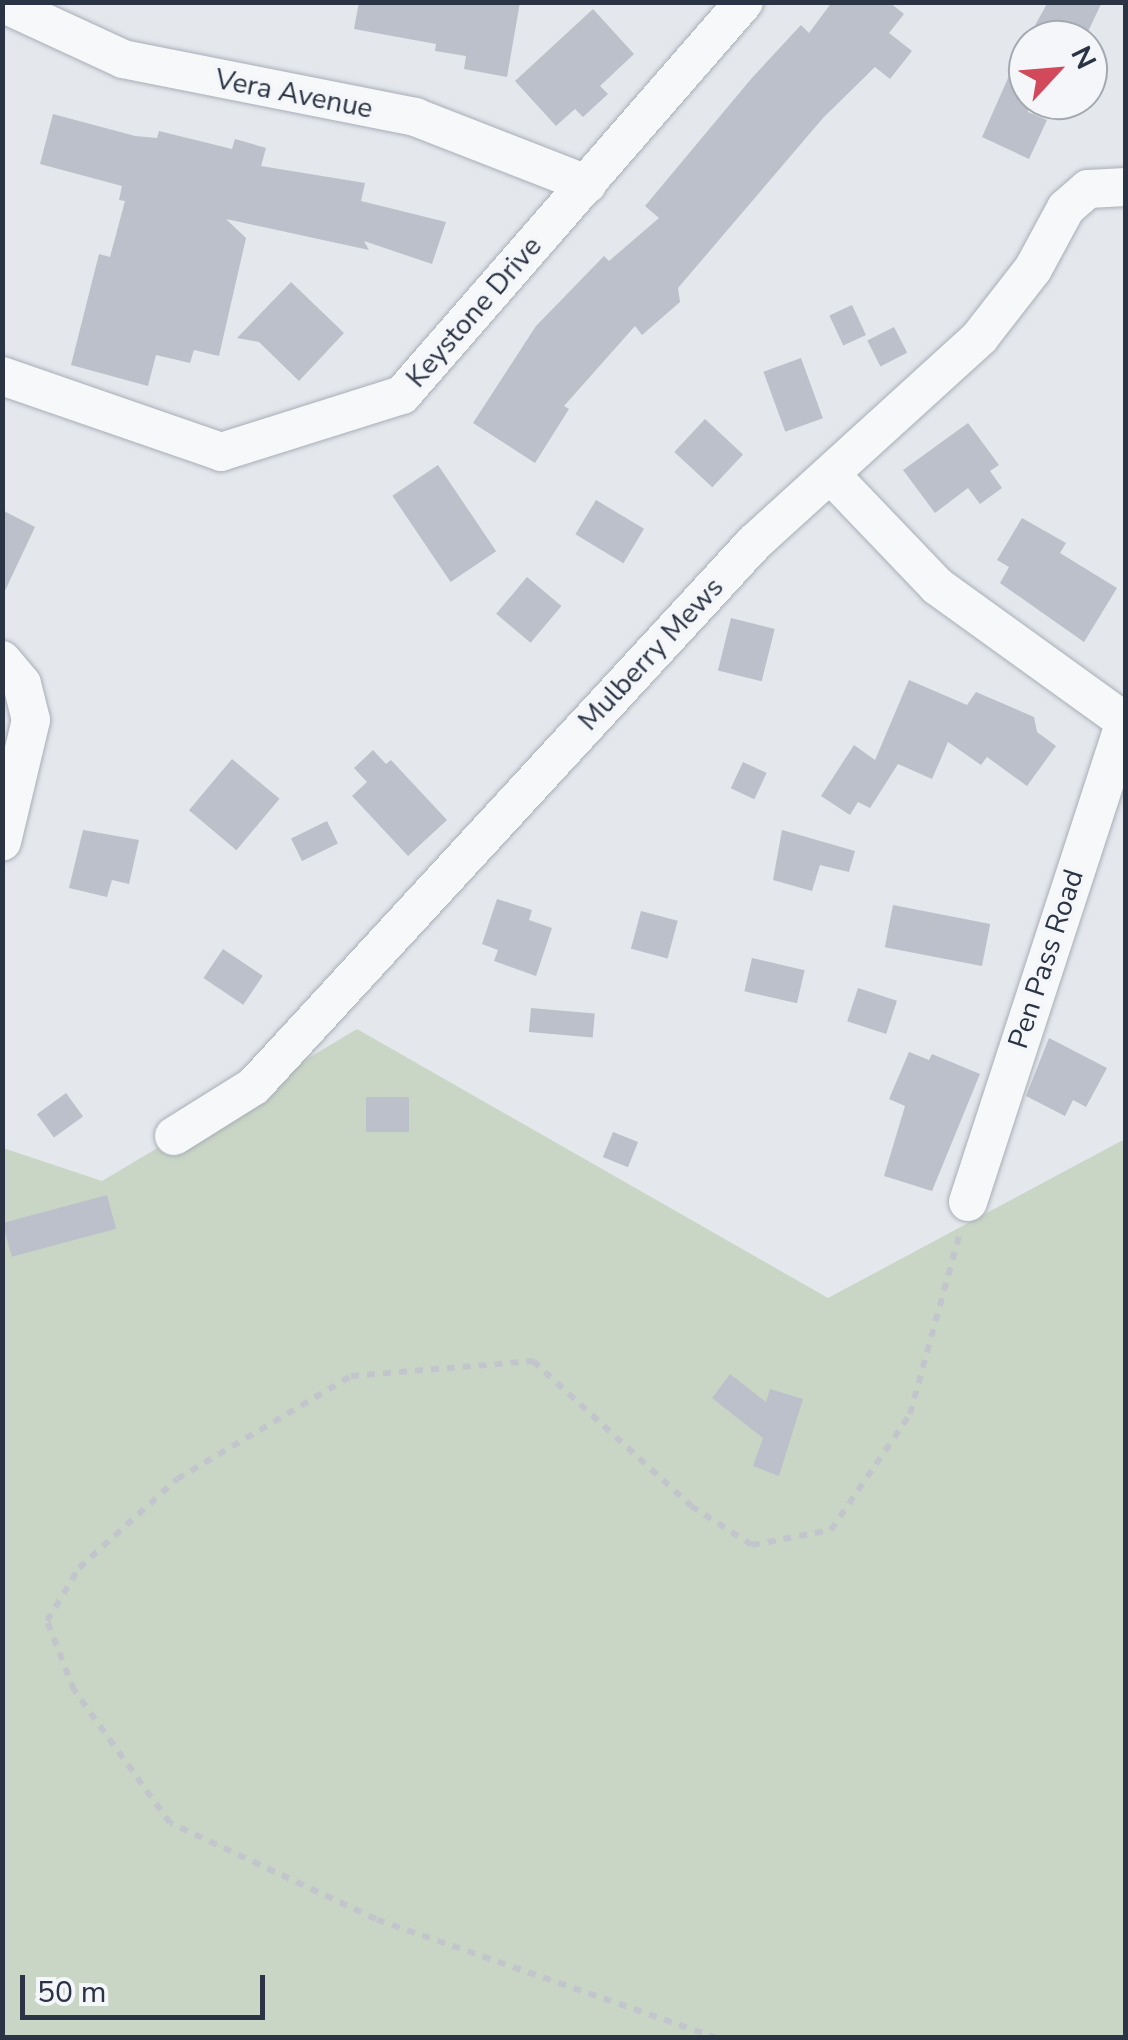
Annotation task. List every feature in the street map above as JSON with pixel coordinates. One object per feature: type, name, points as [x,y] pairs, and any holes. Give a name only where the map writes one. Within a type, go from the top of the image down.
[{"type":"street","name":"Keystone Drive","points":[[2,376],[221,452],[402,395],[744,2]]},
{"type":"street","name":"Vera Avenue","points":[[2,4],[123,60],[414,118],[587,184]]},
{"type":"street","name":"Mulberry Mews","points":[[174,1136],[254,1086],[754,542],[832,477],[980,337],[1032,269],[1066,208],[1088,189],[1126,187]]},
{"type":"street","points":[[832,477],[938,586],[1124,719]]},
{"type":"street","points":[[2,660],[22,684],[31,720],[2,842]]},
{"type":"street","name":"Pen Pass Road","points":[[968,1202],[1124,719]]},
{"type":"path","points":[[717,2038],[376,1919],[170,1822],[74,1690],[48,1621],[79,1568],[177,1479],[350,1376],[534,1361],[690,1506],[752,1545],[831,1530],[910,1414],[968,1202]]},
{"type":"green space","points":[[357,1029],[828,1298],[1125,1139],[1125,2037],[3,2038],[3,1148],[102,1181]]},
{"type":"building","points":[[359,2],[520,2],[507,77],[464,69],[466,56],[435,51],[436,44],[354,29]]},
{"type":"building","points":[[832,2],[889,2],[904,14],[889,33],[912,51],[890,79],[875,67],[823,118],[678,288],[680,302],[642,335],[635,326],[564,406],[569,409],[535,463],[473,423],[536,326],[604,256],[609,261],[659,218],[645,206],[751,79],[801,25],[809,33]]},
{"type":"building","points":[[1048,2],[1102,2],[1093,20],[1038,20]]},
{"type":"building","points":[[593,9],[634,54],[600,86],[608,94],[583,117],[575,109],[556,126],[515,81]]},
{"type":"building","points":[[1008,78],[1008,120],[1047,120],[1029,159],[982,137]]},
{"type":"building","points":[[53,114],[135,136],[157,138],[159,131],[232,149],[235,139],[266,148],[261,166],[365,183],[361,201],[446,222],[432,264],[364,241],[369,250],[226,219],[246,238],[219,356],[194,350],[190,363],[156,355],[148,386],[71,365],[99,254],[110,257],[125,201],[119,200],[122,186],[40,164]]},
{"type":"building","points":[[291,282],[344,333],[299,381],[259,342],[237,338]]},
{"type":"building","points":[[852,305],[866,335],[843,345],[829,316]]},
{"type":"building","points":[[894,327],[907,353],[880,366],[867,341]]},
{"type":"building","points":[[801,358],[823,418],[785,432],[763,372]]},
{"type":"building","points":[[705,419],[743,454],[712,487],[674,452]]},
{"type":"building","points":[[968,423],[999,465],[990,471],[1002,488],[980,504],[968,488],[935,513],[903,470]]},
{"type":"building","points":[[438,465],[496,551],[451,582],[392,496]]},
{"type":"building","points":[[596,500],[644,529],[623,563],[575,534]]},
{"type":"building","points":[[2,510],[35,527],[2,597]]},
{"type":"building","points":[[1022,518],[1066,543],[1060,553],[1117,588],[1084,642],[1000,583],[1009,567],[997,560]]},
{"type":"building","points":[[527,577],[561,606],[531,643],[496,614]]},
{"type":"building","points":[[731,618],[775,629],[762,681],[718,670]]},
{"type":"building","points":[[909,680],[967,705],[976,692],[1034,717],[1037,732],[1056,746],[1027,786],[987,757],[981,765],[948,742],[932,779],[898,764],[870,808],[858,802],[850,815],[821,796],[854,745],[875,760]]},
{"type":"building","points":[[373,750],[386,764],[391,760],[447,820],[408,856],[352,796],[367,782],[354,768]]},
{"type":"building","points":[[232,759],[279,799],[236,850],[189,810]]},
{"type":"building","points":[[743,762],[767,773],[754,799],[731,788]]},
{"type":"building","points":[[327,821],[338,843],[302,861],[291,839]]},
{"type":"building","points":[[83,830],[139,840],[129,884],[112,880],[107,897],[69,888]]},
{"type":"building","points":[[782,830],[855,851],[849,872],[820,865],[812,891],[773,880]]},
{"type":"building","points":[[497,899],[532,910],[529,920],[552,928],[536,976],[494,961],[498,950],[482,944]]},
{"type":"building","points":[[893,905],[990,924],[982,966],[885,947]]},
{"type":"building","points":[[641,911],[678,921],[668,959],[631,949]]},
{"type":"building","points":[[223,949],[263,976],[243,1005],[203,978]]},
{"type":"building","points":[[752,958],[805,970],[797,1003],[744,991]]},
{"type":"building","points":[[858,988],[897,1001],[886,1034],[847,1021]]},
{"type":"building","points":[[531,1008],[595,1014],[593,1037],[529,1032]]},
{"type":"building","points":[[1049,1038],[1107,1068],[1086,1107],[1073,1100],[1065,1116],[1026,1096]]},
{"type":"building","points":[[909,1052],[929,1060],[932,1054],[980,1074],[932,1191],[884,1176],[905,1106],[889,1099]]},
{"type":"building","points":[[66,1093],[83,1116],[54,1138],[37,1114]]},
{"type":"building","points":[[366,1097],[409,1097],[409,1132],[366,1132]]},
{"type":"building","points":[[613,1132],[638,1142],[628,1167],[603,1157]]},
{"type":"building","points":[[107,1195],[116,1229],[12,1257],[3,1223]]},
{"type":"building","points":[[730,1374],[766,1402],[770,1389],[803,1399],[779,1476],[753,1466],[763,1438],[712,1398]]}]
